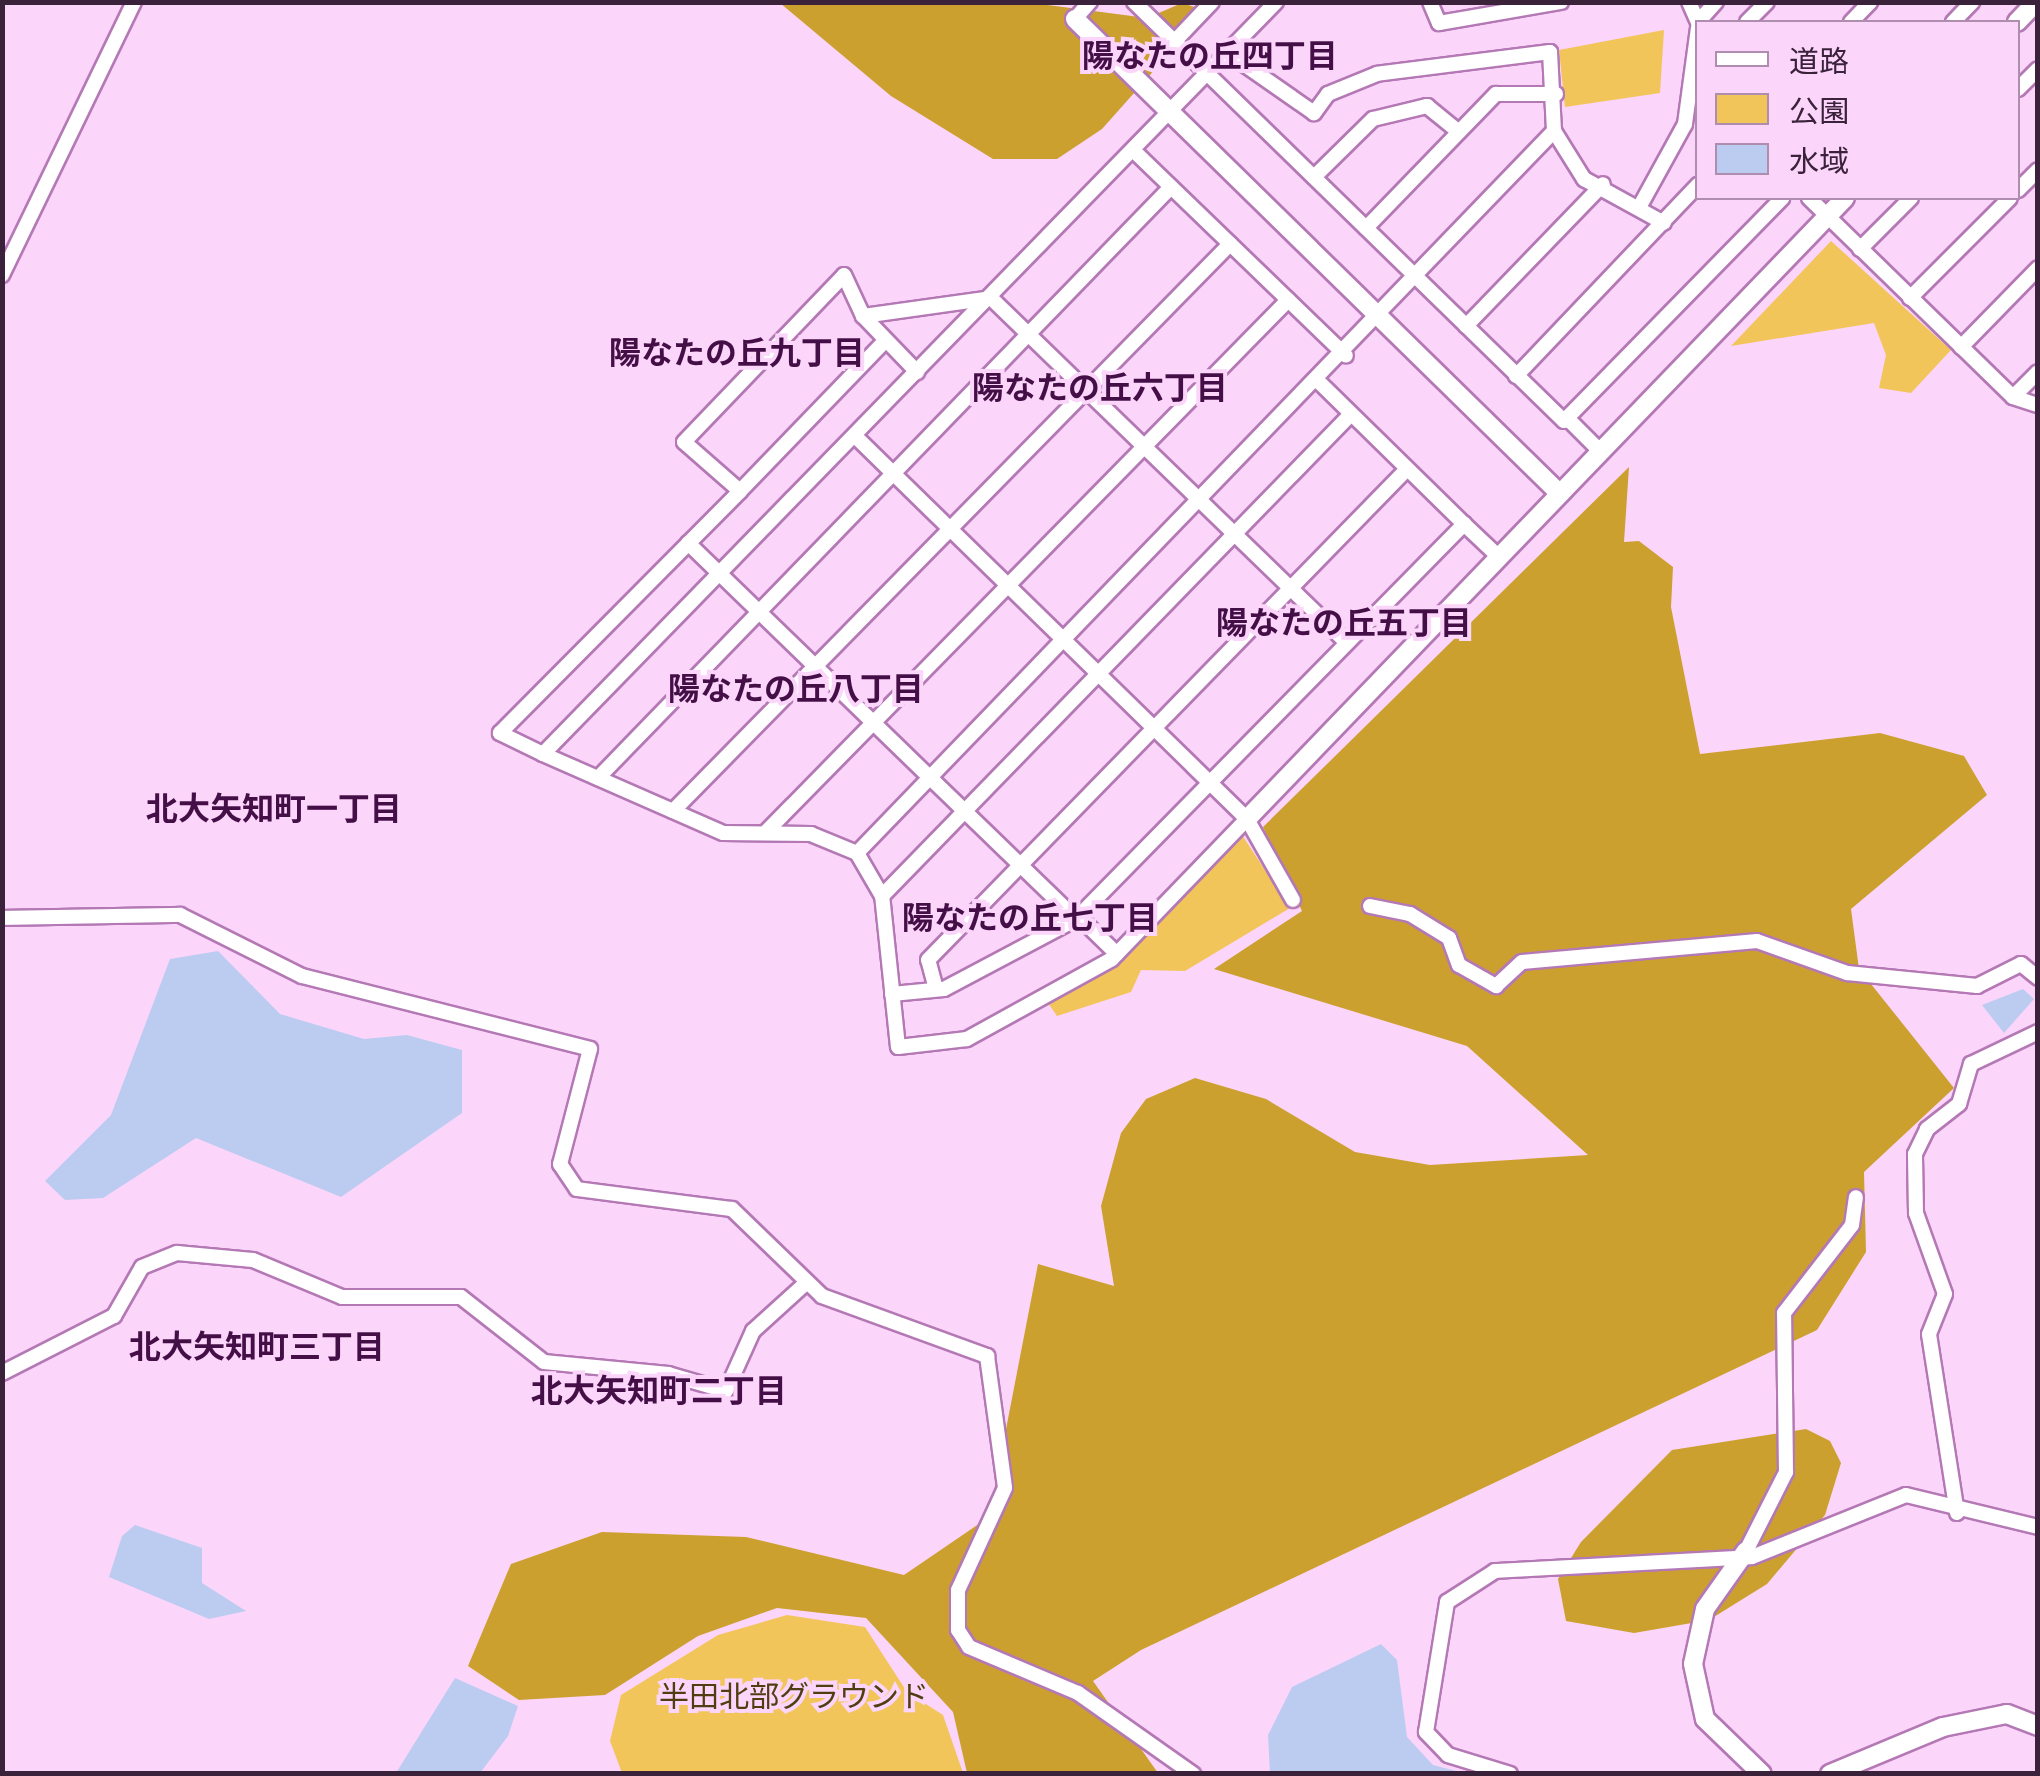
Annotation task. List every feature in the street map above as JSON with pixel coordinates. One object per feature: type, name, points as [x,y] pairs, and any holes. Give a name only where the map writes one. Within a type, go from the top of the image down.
[{"type":"street","points":[[2,275],[134,2]]},
{"type":"street","points":[[1090,2],[1075,20],[1559,493]]},
{"type":"street","points":[[1134,2],[1516,376],[1600,451]]},
{"type":"street","points":[[1174,42],[1212,2]]},
{"type":"street","points":[[544,754],[1136,152],[1276,2]]},
{"type":"street","points":[[1430,2],[1439,23],[1561,2]]},
{"type":"street","points":[[1749,20],[1767,2]]},
{"type":"street","points":[[1852,20],[1870,2]]},
{"type":"street","points":[[1642,204],[1685,124],[1695,47]]},
{"type":"street","points":[[1228,53],[1314,112],[1328,94],[1376,74],[1550,52],[1556,94],[1554,131],[1584,179],[1642,204],[1664,223]]},
{"type":"street","points":[[2020,87],[2038,69]]},
{"type":"street","points":[[1366,228],[1496,94],[1556,94]]},
{"type":"street","points":[[1314,177],[1372,119],[1427,106],[1459,132]]},
{"type":"street","points":[[856,852],[1420,280],[1554,131]]},
{"type":"street","points":[[1136,152],[1346,356]]},
{"type":"street","points":[[2020,188],[2038,170]]},
{"type":"street","points":[[1466,326],[1603,184]]},
{"type":"street","points":[[598,778],[1171,187]]},
{"type":"street","points":[[1516,376],[1695,187]]},
{"type":"street","points":[[1566,418],[1780,200]]},
{"type":"street","points":[[1811,200],[2012,397],[2038,405]]},
{"type":"street","points":[[884,342],[500,733],[723,833],[767,831],[856,852],[882,896],[898,1047],[968,1038],[1117,954],[1843,200]]},
{"type":"street","points":[[1860,249],[1909,200]]},
{"type":"street","points":[[1910,298],[2008,200]]},
{"type":"street","points":[[673,811],[1230,244]]},
{"type":"street","points":[[1961,346],[2038,268]]},
{"type":"street","points":[[740,492],[684,442],[844,275],[863,316],[884,342],[918,372]]},
{"type":"street","points":[[863,316],[991,298]]},
{"type":"street","points":[[991,298],[1346,642]]},
{"type":"street","points":[[767,831],[1141,444],[1288,300]]},
{"type":"street","points":[[2012,397],[2038,372]]},
{"type":"street","points":[[1319,382],[1405,472],[1498,556]]},
{"type":"street","points":[[882,896],[1350,414]]},
{"type":"street","points":[[854,436],[1212,782],[1247,819],[1293,900]]},
{"type":"street","points":[[936,990],[928,960],[1405,472]]},
{"type":"street","points":[[892,994],[936,990],[1077,918],[1464,524]]},
{"type":"street","points":[[688,543],[1117,954]]},
{"type":"street","points":[[1370,906],[1410,914],[1449,938],[1459,965],[1496,986],[1522,962],[1757,941],[1848,973],[1977,986],[2021,964],[2038,978]]},
{"type":"street","points":[[2,918],[180,916],[302,976],[590,1048],[560,1164],[566,1178],[589,1192],[732,1209],[806,1283],[988,1356],[1005,1488],[958,1590],[958,1630],[969,1647],[1078,1692],[1193,1774]]},
{"type":"street","points":[[1957,1513],[1928,1334],[1945,1294],[1916,1213],[1915,1154],[1927,1129],[1958,1104],[1971,1064],[2038,1032]]},
{"type":"street","points":[[1762,1774],[1705,1719],[1693,1664],[1706,1609],[1746,1552],[1786,1472],[1784,1313],[1852,1224],[1856,1197]]},
{"type":"street","points":[[2,1373],[114,1316],[142,1267],[177,1253],[253,1260],[342,1297],[461,1296],[544,1362],[668,1374],[726,1391],[754,1331],[806,1283]]},
{"type":"street","points":[[1510,1774],[1448,1754],[1426,1732],[1442,1615],[1460,1588],[1517,1567],[1621,1560],[1651,1568],[1746,1552],[1752,1557],[1906,1496],[1957,1513],[2038,1526]]},
{"type":"street","points":[[1830,1774],[1942,1727],[2007,1714],[2038,1726]]},
{"type":"green space","points":[[1664,30],[1660,93],[1565,107],[1559,50]]},
{"type":"green space","points":[[1831,241],[1951,350],[1911,393],[1879,388],[1886,355],[1874,323],[1731,346]]},
{"type":"green space","points":[[1242,835],[1290,908],[1185,971],[1141,970],[1131,992],[1057,1016],[1048,1003],[1114,966]]},
{"type":"green space","name":"半田北部グラウンド","points":[[787,1615],[865,1627],[907,1692],[943,1715],[963,1773],[622,1773],[610,1741],[621,1695],[718,1635]]},
{"type":"shaded area","points":[[1025,2],[1147,18],[1182,3],[1207,11],[1102,129],[1057,159],[993,159],[891,96],[780,3]]},
{"type":"shaded area","points":[[1629,467],[1624,542],[1639,541],[1673,567],[1671,607],[1700,754],[1880,733],[1964,756],[1987,795],[1851,909],[1859,969],[1954,1088],[1864,1172],[1866,1252],[1817,1330],[1141,1650],[1093,1681],[1158,1773],[967,1773],[953,1712],[866,1618],[777,1608],[698,1636],[605,1695],[519,1700],[468,1666],[511,1564],[602,1532],[746,1537],[904,1575],[989,1517],[1038,1264],[1114,1286],[1101,1206],[1121,1133],[1146,1099],[1195,1078],[1266,1099],[1355,1152],[1430,1165],[1588,1155],[1467,1046],[1214,969],[1302,911],[1263,827]]},
{"type":"shaded area","points":[[1806,1429],[1830,1441],[1841,1463],[1825,1515],[1767,1584],[1709,1620],[1634,1633],[1566,1621],[1558,1579],[1581,1542],[1672,1450]]},
{"type":"water","points":[[218,951],[280,1014],[364,1039],[407,1035],[462,1050],[462,1113],[341,1197],[196,1138],[103,1198],[65,1200],[45,1181],[111,1115],[170,959]]},
{"type":"water","points":[[2023,989],[2034,999],[2004,1033],[1982,1005]]},
{"type":"water","points":[[135,1525],[202,1548],[202,1583],[246,1611],[209,1619],[109,1577],[122,1536]]},
{"type":"water","points":[[1381,1644],[1397,1660],[1407,1737],[1433,1765],[1464,1773],[1270,1773],[1268,1735],[1292,1687]]},
{"type":"water","points":[[455,1678],[518,1706],[508,1736],[480,1773],[396,1773]]},
{"type":"district","name":"陽なたの丘四丁目","points":[[1210,54]]},
{"type":"district","name":"陽なたの丘九丁目","points":[[737,351]]},
{"type":"district","name":"陽なたの丘六丁目","points":[[1100,386]]},
{"type":"district","name":"陽なたの丘五丁目","points":[[1344,621]]},
{"type":"district","name":"陽なたの丘八丁目","points":[[796,687]]},
{"type":"district","name":"北大矢知町一丁目","points":[[274,807]]},
{"type":"district","name":"陽なたの丘七丁目","points":[[1030,916]]},
{"type":"district","name":"北大矢知町三丁目","points":[[257,1345]]},
{"type":"district","name":"北大矢知町二丁目","points":[[659,1389]]}]
